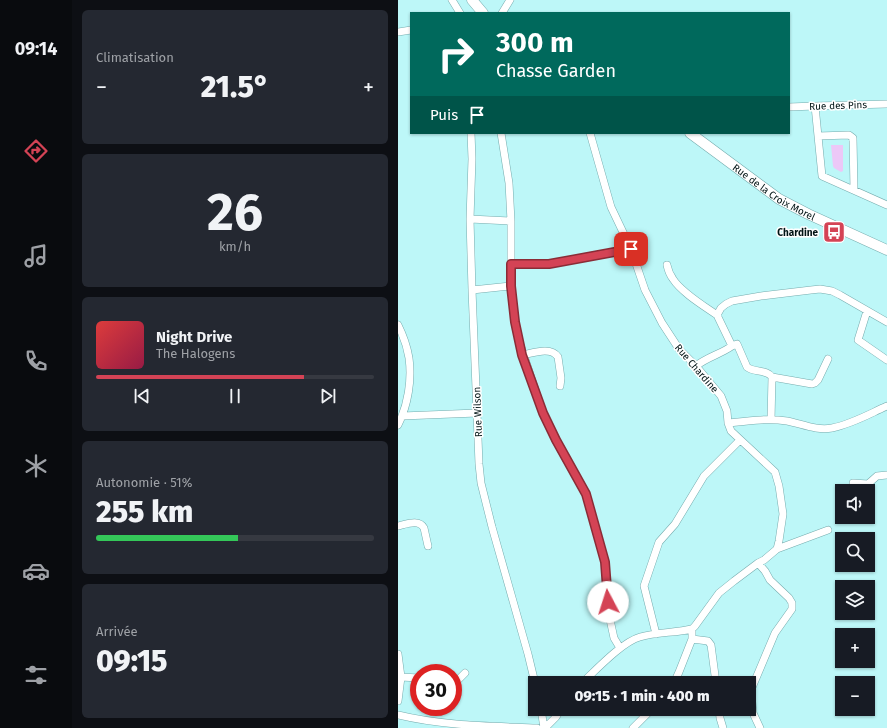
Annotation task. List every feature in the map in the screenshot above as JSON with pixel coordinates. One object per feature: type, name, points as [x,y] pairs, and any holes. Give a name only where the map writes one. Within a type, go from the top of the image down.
[{"type":"main road","points":[[472,0],[482,12]]},
{"type":"main road","name":"Rue de la Croix Morel","points":[[691,134],[779,199],[887,250]]},
{"type":"street","points":[[452,0],[459,12]]},
{"type":"street","points":[[503,12],[510,0]]},
{"type":"street","points":[[398,32],[410,30]]},
{"type":"street","name":"Rue des Pins","points":[[790,107],[887,104]]},
{"type":"street","points":[[815,106],[822,176],[887,206]]},
{"type":"street","name":"Rue Wilson","points":[[470,134],[472,159],[470,219],[472,290],[481,483],[533,676]]},
{"type":"street","points":[[502,134],[509,183],[511,220],[511,286],[515,322],[522,355],[543,413],[586,494],[605,562],[609,615],[614,638],[620,648]]},
{"type":"street","name":"Rue Chardine","points":[[590,134],[611,207],[631,249],[645,290],[658,316],[679,349],[696,366],[721,396],[731,431],[775,472],[779,486],[783,514],[777,549]]},
{"type":"street","points":[[818,136],[849,135],[853,138],[854,190]]},
{"type":"street","points":[[470,219],[511,220]]},
{"type":"street","points":[[511,264],[549,264],[631,249]]},
{"type":"street","points":[[667,265],[669,273],[679,286],[717,315],[732,346]]},
{"type":"street","points":[[472,290],[511,286]]},
{"type":"street","points":[[717,315],[721,308],[732,302],[761,296],[820,289],[832,291],[887,322]]},
{"type":"street","points":[[867,311],[858,340],[887,360]]},
{"type":"street","points":[[398,325],[406,343],[410,366],[406,406],[398,425]]},
{"type":"street","points":[[696,366],[706,359],[737,344],[749,369],[770,374],[772,378],[771,420]]},
{"type":"street","points":[[522,355],[548,350],[556,354],[558,357],[562,378],[560,386]]},
{"type":"street","points":[[772,378],[812,384],[815,383],[818,380],[828,359]]},
{"type":"street","points":[[728,423],[771,420],[819,428],[832,428],[852,422],[887,406]]},
{"type":"street","points":[[402,416],[477,413]]},
{"type":"street","points":[[656,634],[644,586],[659,542],[675,524],[704,476],[740,440]]},
{"type":"street","points":[[853,483],[868,484],[877,476],[887,475]]},
{"type":"street","points":[[398,526],[415,523],[421,524],[424,528],[428,546]]},
{"type":"street","points":[[590,676],[620,648],[639,637],[692,629],[719,594],[777,549],[828,530]]},
{"type":"street","points":[[758,563],[770,580],[789,598],[792,603],[792,608],[775,634],[751,690],[754,713],[760,728]]},
{"type":"street","points":[[677,676],[692,639],[692,629]]},
{"type":"street","points":[[692,639],[708,641],[711,645],[715,676]]},
{"type":"street","points":[[398,654],[400,673],[398,701]]},
{"type":"street","points":[[400,673],[410,676]]},
{"type":"street","points":[[462,676],[465,673]]},
{"type":"street","points":[[398,715],[412,719],[480,727],[537,728]]},
{"type":"street","points":[[542,716],[544,728]]},
{"type":"street","points":[[544,728],[557,716]]},
{"type":"street","points":[[633,728],[645,716]]},
{"type":"street","points":[[720,716],[723,728]]},
{"type":"shaded area","points":[[831,145],[843,145],[843,171],[841,172],[833,166]]},
{"type":"place","name":"Chardine","points":[[834,232]]},
{"type":"route","points":[[608,602],[605,562],[586,494],[543,413],[522,355],[515,322],[511,286],[511,264],[549,264],[631,249]]}]
